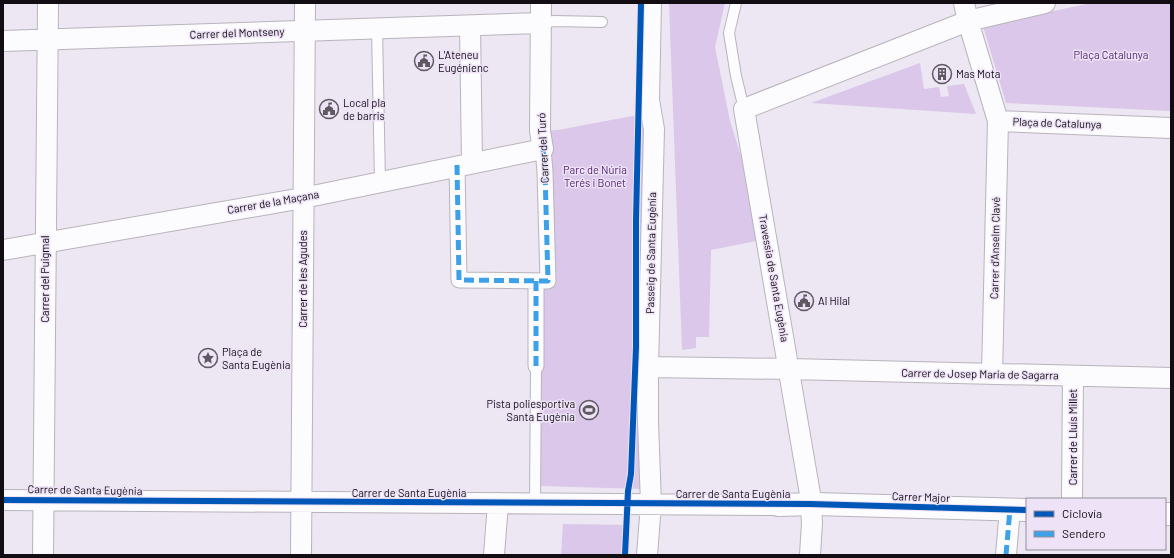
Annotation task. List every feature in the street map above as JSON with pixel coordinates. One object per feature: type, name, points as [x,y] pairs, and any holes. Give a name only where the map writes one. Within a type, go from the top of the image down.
[{"type":"street","name":"Carrer del Puigmal","points":[[43,555],[48,3]]},
{"type":"street","name":"Carrer de les Agudes","points":[[301,555],[305,3]]},
{"type":"street","name":"Carrer del Turó","points":[[536,281],[548,281],[545,172],[540,131],[541,3]]},
{"type":"street","name":"Passeig de Santa Eugènia","points":[[647,555],[651,504],[648,422],[648,367],[654,129],[649,100],[651,3]]},
{"type":"street","points":[[744,109],[966,12],[1045,3]]},
{"type":"street","name":"Plaça de Catalunya","points":[[966,12],[998,121],[1171,128]]},
{"type":"street","name":"Carrer del Montseny","points":[[3,41],[541,23]]},
{"type":"street","points":[[470,26],[459,280],[536,281],[536,366]]},
{"type":"street","name":"Travessia de Santa Eugènia","points":[[744,109],[790,368],[810,494],[813,504],[810,555]]},
{"type":"street","name":"Carrer d'Anselm Clavé","points":[[992,374],[998,121]]},
{"type":"street","name":"Carrer de la Maçana","points":[[3,250],[303,198],[543,149]]},
{"type":"street","name":"Carrer de Josep Maria de Sagarra","points":[[648,367],[790,368],[1171,378]]},
{"type":"street","name":"Carrer de Lluís Millet","points":[[1072,498],[1073,376]]},
{"type":"street","name":"Carrer de Santa Eugènia","points":[[3,500],[813,504]]},
{"type":"street","points":[[494,555],[498,503]]},
{"type":"street","name":"Carrer Major","points":[[813,504],[1019,510]]},
{"type":"street","points":[[1006,555],[1019,510]]},
{"type":"lane","name":"Travessia de Santa Eugènia","points":[[736,3],[729,32],[736,76],[744,109]]},
{"type":"lane","name":"Carrer del Montseny","points":[[541,23],[554,21],[602,22]]},
{"type":"lane","points":[[377,29],[380,182]]},
{"type":"lane","points":[[534,503],[536,366]]},
{"type":"green space","points":[[669,3],[725,3],[715,47],[730,121],[767,239],[711,250],[709,337],[696,337],[696,348],[682,350]]},
{"type":"green space","name":"Plaça Catalunya","points":[[1091,3],[1171,3],[1171,111],[1006,103],[983,26]]},
{"type":"green space","points":[[920,63],[924,89],[939,87],[941,97],[949,96],[947,86],[964,84],[976,114],[811,103]]},
{"type":"green space","name":"Parc de Núria Terés i Bonet","points":[[648,113],[641,489],[541,486],[540,298],[548,281],[540,131],[558,130]]},
{"type":"green space","points":[[563,524],[630,525],[628,555],[561,555]]},
{"type":"marked path","points":[[457,165],[459,280],[548,281],[543,149]]},
{"type":"marked path","points":[[536,281],[536,366]]},
{"type":"marked path","points":[[1006,555],[1010,509]]},
{"type":"cycle path","points":[[625,555],[628,491],[631,474],[636,347],[636,220],[641,3]]},
{"type":"cycle path","points":[[3,500],[810,504],[1026,510]]},
{"type":"place","name":"L'Ateneu Eugénienc","points":[[424,61]]},
{"type":"place","name":"Mas Mota","points":[[942,74]]},
{"type":"place","name":"Local pla de barris","points":[[329,109]]},
{"type":"place","name":"Al Hilal","points":[[804,301]]},
{"type":"place","name":"Plaça de Santa Eugènia","points":[[208,358]]},
{"type":"place","name":"Pista poliesportiva Santa Eugènia","points":[[589,410]]}]
